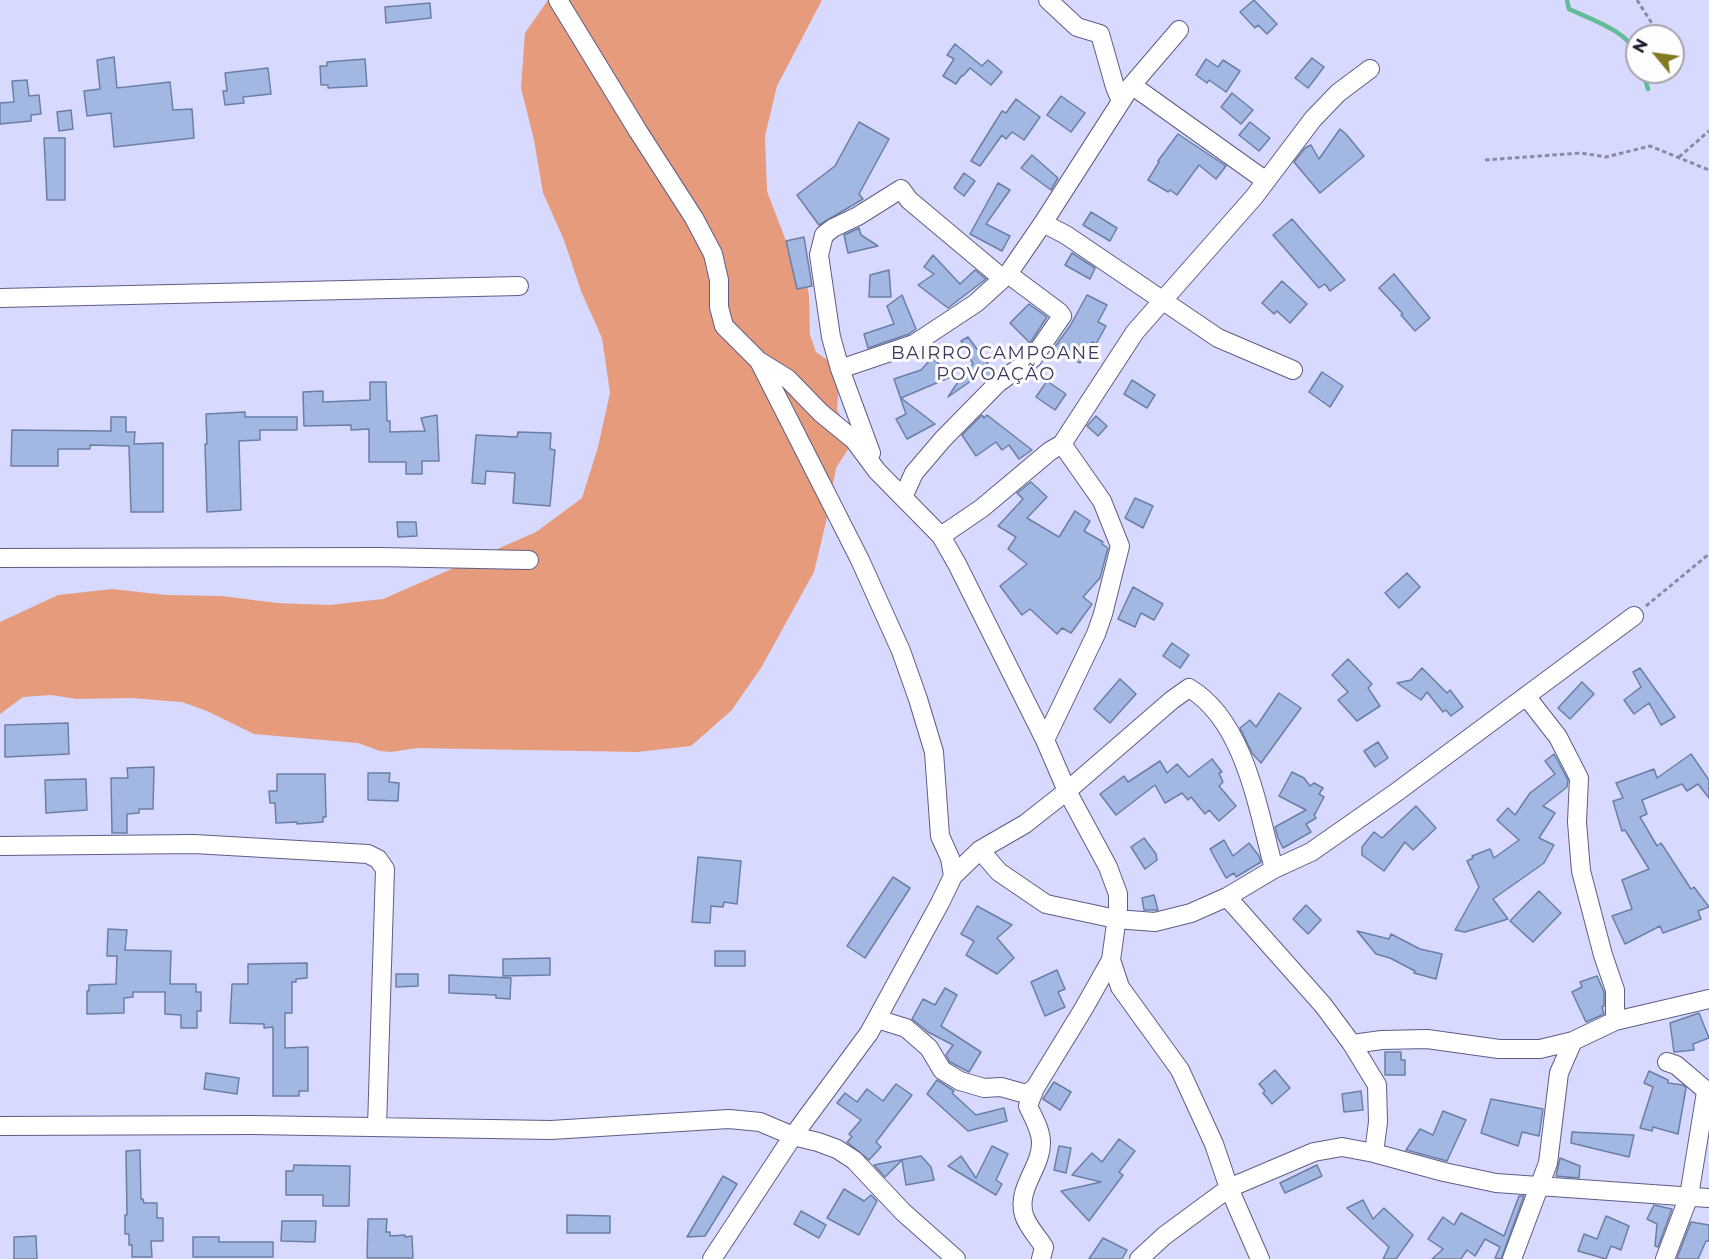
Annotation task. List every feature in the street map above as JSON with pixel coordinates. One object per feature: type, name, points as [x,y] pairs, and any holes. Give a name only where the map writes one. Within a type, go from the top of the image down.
[{"type":"street","points":[[558,0],[694,218],[713,254],[719,280],[719,307],[724,326],[759,361],[788,378],[821,413],[854,440],[877,471],[941,536],[1045,740],[1067,791],[1108,867],[1118,894],[1111,960],[1035,1088],[1028,1106],[1041,1140],[1040,1153],[1024,1193],[1023,1207],[1024,1216],[1044,1247],[1041,1259]]},
{"type":"street","points":[[1048,0],[1077,27],[1100,34],[1121,101]]},
{"type":"street","points":[[840,369],[914,344],[976,303],[1005,276],[1043,223],[1121,101],[1179,30]]},
{"type":"street","points":[[941,536],[982,508],[1050,451],[1062,444],[1135,332],[1266,181],[1313,119],[1338,93],[1370,69]]},
{"type":"street","points":[[1133,86],[1266,181]]},
{"type":"street","points":[[877,471],[831,338],[819,255],[824,235],[902,189],[909,200],[1005,276],[1062,316],[1033,358],[998,383],[943,439],[914,473],[903,497]]},
{"type":"street","points":[[1043,223],[1066,235],[1218,338],[1293,370]]},
{"type":"street","points":[[0,298],[519,286]]},
{"type":"street","points":[[759,361],[860,560],[901,651],[934,752],[940,836],[950,858],[953,876]]},
{"type":"street","points":[[1045,740],[1104,614],[1120,546],[1102,501],[1062,444]]},
{"type":"street","points":[[0,558],[379,557],[530,560]]},
{"type":"street","points":[[980,850],[999,872],[1046,904],[1116,919],[1155,922],[1191,913],[1227,897],[1274,869],[1311,852],[1394,794],[1634,616]]},
{"type":"street","points":[[712,1259],[793,1136],[877,1019],[953,876],[980,850],[1025,824],[1067,791],[1189,688],[1202,696],[1224,720],[1241,755],[1274,869]]},
{"type":"street","points":[[1526,696],[1558,737],[1579,778],[1577,822],[1581,871],[1615,990],[1615,1021]]},
{"type":"street","points":[[0,846],[194,844],[358,853],[368,854],[378,859],[385,869],[377,1127]]},
{"type":"street","points":[[1227,897],[1323,1005],[1352,1044],[1377,1085],[1378,1122],[1374,1153]]},
{"type":"street","points":[[1111,960],[1120,987],[1180,1070],[1214,1144],[1229,1188],[1260,1259]]},
{"type":"street","points":[[1352,1044],[1382,1040],[1427,1040],[1498,1049],[1540,1049],[1574,1041],[1615,1021],[1709,999]]},
{"type":"street","points":[[877,1019],[906,1028],[929,1048],[942,1070],[960,1081],[984,1088],[1001,1087],[1026,1094],[1035,1088]]},
{"type":"street","points":[[1512,1259],[1548,1163],[1559,1073],[1574,1041]]},
{"type":"street","points":[[1665,1259],[1689,1196],[1708,1092],[1676,1065],[1667,1062]]},
{"type":"street","points":[[0,1126],[551,1130],[729,1119],[760,1122],[793,1136],[837,1149],[854,1160],[903,1212],[956,1259]]},
{"type":"street","points":[[1139,1259],[1164,1236],[1229,1188],[1314,1152],[1342,1147],[1496,1183],[1709,1198]]},
{"type":"path","points":[[1637,0],[1652,24]]},
{"type":"path","points":[[1679,157],[1709,131]]},
{"type":"path","points":[[1485,160],[1581,153],[1606,157],[1650,146],[1709,170]]},
{"type":"path","points":[[1634,616],[1709,554]]},
{"type":"shaded area","points":[[548,0],[822,0],[777,86],[765,136],[767,191],[786,241],[807,286],[810,335],[816,352],[840,369],[837,410],[854,440],[836,468],[814,572],[761,668],[731,711],[691,746],[637,752],[417,748],[391,752],[380,751],[358,743],[254,734],[207,711],[182,702],[130,698],[77,699],[51,695],[23,697],[0,714],[0,622],[58,595],[112,589],[166,595],[222,596],[277,603],[329,605],[383,599],[536,532],[582,498],[598,447],[610,393],[602,338],[543,193],[534,140],[521,88],[525,33]]},
{"type":"building","points":[[1254,0],[1277,24],[1267,34],[1258,25],[1255,28],[1240,12]]},
{"type":"building","points":[[430,3],[431,18],[386,23],[385,7]]},
{"type":"building","points":[[955,44],[982,66],[988,60],[1002,72],[991,85],[970,68],[956,84],[943,76],[954,59],[947,55]]},
{"type":"building","points":[[114,57],[117,88],[170,82],[173,110],[192,109],[194,138],[114,147],[111,113],[87,116],[84,91],[100,89],[97,60]]},
{"type":"building","points":[[1312,58],[1324,67],[1308,88],[1295,78]]},
{"type":"building","points":[[365,59],[367,86],[328,88],[328,85],[321,85],[320,66],[327,66],[327,62]]},
{"type":"building","points":[[1206,59],[1218,67],[1223,60],[1240,71],[1226,92],[1209,80],[1207,83],[1196,75]]},
{"type":"building","points":[[268,68],[271,94],[243,97],[244,103],[225,105],[223,91],[227,91],[225,73]]},
{"type":"building","points":[[27,80],[29,96],[39,95],[41,114],[31,115],[31,121],[0,124],[0,103],[14,102],[12,81]]},
{"type":"building","points":[[1232,93],[1253,110],[1241,124],[1221,107]]},
{"type":"building","points":[[1061,96],[1085,113],[1071,132],[1047,115]]},
{"type":"building","points":[[1016,99],[1040,117],[1024,140],[1012,132],[1006,139],[1002,135],[980,166],[971,161],[1002,111],[1006,113]]},
{"type":"building","points":[[71,110],[73,129],[59,131],[57,112]]},
{"type":"building","points":[[859,122],[889,139],[859,194],[863,199],[819,225],[797,195],[835,166]]},
{"type":"building","points":[[1250,122],[1270,138],[1259,151],[1239,135]]},
{"type":"building","points":[[1340,129],[1364,156],[1320,193],[1294,162],[1305,148],[1311,145],[1319,159]]},
{"type":"building","points":[[1178,134],[1226,166],[1216,179],[1199,165],[1177,195],[1148,180],[1158,161]]},
{"type":"building","points":[[44,138],[65,138],[65,200],[47,200]]},
{"type":"building","points":[[1032,155],[1058,178],[1051,190],[1021,168]]},
{"type":"building","points":[[964,173],[975,181],[964,196],[954,188]]},
{"type":"building","points":[[998,183],[1010,190],[986,224],[1010,236],[1002,251],[970,234]]},
{"type":"building","points":[[1091,212],[1117,228],[1110,241],[1083,225]]},
{"type":"building","points":[[1292,219],[1345,280],[1330,291],[1325,284],[1319,288],[1273,235]]},
{"type":"building","points":[[859,228],[861,235],[878,246],[848,253],[844,235]]},
{"type":"building","points":[[804,237],[812,286],[797,289],[786,241]]},
{"type":"building","points":[[1072,253],[1095,268],[1090,279],[1065,265]]},
{"type":"building","points":[[933,255],[960,284],[975,270],[986,279],[948,308],[918,285],[934,274],[924,267]]},
{"type":"building","points":[[889,270],[891,297],[869,297],[870,275]]},
{"type":"building","points":[[1394,274],[1430,318],[1415,331],[1379,288]]},
{"type":"building","points":[[1282,281],[1307,304],[1290,323],[1277,311],[1274,314],[1262,303]]},
{"type":"building","points":[[902,295],[916,329],[909,334],[868,348],[864,334],[894,324],[887,306]]},
{"type":"building","points":[[1087,295],[1107,305],[1098,322],[1106,326],[1096,344],[1092,342],[1080,363],[1054,348],[1070,326]]},
{"type":"building","points":[[1029,304],[1047,317],[1030,343],[1010,323]]},
{"type":"building","points":[[968,337],[994,372],[985,380],[981,374],[948,397],[966,370],[973,364],[961,341]]},
{"type":"building","points":[[932,358],[953,376],[901,398],[935,424],[907,439],[896,419],[906,414],[894,379],[921,370]]},
{"type":"building","points":[[1322,372],[1343,386],[1330,407],[1309,392]]},
{"type":"building","points":[[1132,380],[1155,395],[1147,408],[1124,394]]},
{"type":"building","points":[[1047,381],[1066,394],[1055,410],[1036,397]]},
{"type":"building","points":[[370,382],[386,382],[387,421],[390,421],[390,432],[425,431],[421,418],[437,415],[439,461],[422,461],[422,474],[406,474],[406,462],[369,462],[369,429],[351,430],[351,425],[304,426],[303,392],[323,391],[323,402],[370,400]]},
{"type":"building","points":[[245,412],[245,417],[297,417],[297,430],[260,430],[260,440],[239,441],[241,510],[207,512],[206,414]]},
{"type":"building","points":[[982,415],[984,418],[987,415],[1032,450],[1019,459],[1009,445],[1002,450],[996,442],[976,456],[962,435]]},
{"type":"building","points":[[1096,416],[1107,426],[1098,436],[1087,426]]},
{"type":"building","points":[[111,417],[126,417],[126,432],[135,432],[134,444],[163,443],[163,512],[131,512],[129,446],[90,445],[90,449],[58,449],[58,466],[11,466],[12,430],[111,431]]},
{"type":"building","points":[[518,432],[551,433],[550,449],[555,450],[550,506],[513,503],[515,473],[486,471],[485,484],[472,483],[476,435],[517,437]]},
{"type":"building","points":[[1031,482],[1047,497],[1027,518],[1059,537],[1075,511],[1090,521],[1084,531],[1103,542],[1102,544],[1108,548],[1100,578],[1083,597],[1092,604],[1071,633],[1062,628],[1057,634],[1030,609],[1022,615],[1000,586],[1027,564],[1008,549],[1016,537],[998,526],[1023,499],[1017,493]]},
{"type":"building","points":[[1135,498],[1153,506],[1143,528],[1125,518]]},
{"type":"building","points":[[397,522],[416,522],[417,536],[398,537]]},
{"type":"building","points":[[1407,573],[1420,587],[1399,608],[1385,593]]},
{"type":"building","points":[[1133,587],[1163,604],[1154,620],[1141,613],[1135,627],[1118,619]]},
{"type":"building","points":[[1172,643],[1189,655],[1180,668],[1163,656]]},
{"type":"building","points":[[1348,659],[1372,684],[1368,688],[1380,706],[1357,721],[1338,700],[1348,692],[1332,675]]},
{"type":"building","points":[[1422,668],[1447,693],[1450,690],[1463,707],[1451,716],[1446,710],[1443,712],[1427,692],[1421,700],[1397,683],[1411,680]]},
{"type":"building","points":[[1640,668],[1675,717],[1661,725],[1649,703],[1634,714],[1624,700],[1641,687],[1633,672]]},
{"type":"building","points":[[1120,679],[1136,694],[1110,723],[1094,709]]},
{"type":"building","points":[[1582,682],[1594,694],[1570,719],[1558,708]]},
{"type":"building","points":[[1279,693],[1301,708],[1261,763],[1252,753],[1240,728],[1250,720],[1256,727]]},
{"type":"building","points":[[68,723],[69,754],[5,757],[5,725]]},
{"type":"building","points":[[1378,742],[1388,758],[1375,767],[1364,751]]},
{"type":"building","points":[[1554,754],[1568,780],[1567,787],[1543,806],[1555,813],[1539,838],[1554,845],[1544,863],[1493,899],[1508,919],[1465,932],[1455,930],[1479,887],[1467,861],[1473,858],[1472,856],[1490,849],[1494,858],[1519,840],[1497,820],[1508,808],[1515,815],[1530,793],[1555,774],[1545,761]]},
{"type":"building","points":[[1691,754],[1709,780],[1709,798],[1698,784],[1687,791],[1682,784],[1642,800],[1647,814],[1640,817],[1657,846],[1661,843],[1691,889],[1694,887],[1709,907],[1698,911],[1701,919],[1663,933],[1660,926],[1625,944],[1612,916],[1632,909],[1622,880],[1649,869],[1625,830],[1622,831],[1613,801],[1623,798],[1616,783],[1654,769],[1657,778]]},
{"type":"building","points":[[1212,759],[1222,772],[1219,773],[1223,782],[1219,786],[1236,806],[1219,821],[1209,810],[1205,814],[1191,797],[1188,800],[1182,793],[1165,803],[1155,785],[1116,815],[1100,794],[1124,776],[1128,782],[1160,761],[1167,773],[1177,764],[1189,777]]},
{"type":"building","points":[[154,767],[153,809],[139,809],[139,813],[127,814],[127,833],[112,833],[111,778],[128,778],[127,768]]},
{"type":"building","points":[[1292,772],[1304,778],[1310,786],[1314,783],[1323,788],[1319,794],[1324,797],[1314,814],[1316,818],[1306,824],[1311,832],[1283,848],[1275,827],[1306,810],[1279,796]]},
{"type":"building","points":[[368,773],[390,773],[389,782],[399,783],[398,801],[368,800]]},
{"type":"building","points":[[277,774],[325,774],[326,817],[323,817],[323,822],[276,823],[275,803],[270,803],[269,791],[277,791]]},
{"type":"building","points":[[86,779],[87,810],[46,813],[45,780]]},
{"type":"building","points":[[1416,806],[1436,828],[1413,850],[1405,842],[1384,871],[1362,855],[1362,847],[1374,832],[1382,838]]},
{"type":"building","points":[[1144,838],[1156,854],[1157,860],[1145,869],[1131,847]]},
{"type":"building","points":[[1224,840],[1233,856],[1249,843],[1261,862],[1236,877],[1234,873],[1226,878],[1210,849]]},
{"type":"building","points":[[698,857],[741,861],[737,904],[724,902],[723,907],[711,906],[710,923],[692,922]]},
{"type":"building","points":[[893,877],[910,888],[865,958],[847,946]]},
{"type":"building","points":[[1539,891],[1561,913],[1533,942],[1510,921]]},
{"type":"building","points":[[1154,895],[1158,910],[1144,910],[1142,898]]},
{"type":"building","points":[[1306,905],[1321,920],[1308,934],[1293,919]]},
{"type":"building","points":[[977,906],[1012,925],[997,938],[1014,958],[997,974],[966,955],[974,941],[961,934]]},
{"type":"building","points":[[108,929],[127,930],[125,950],[171,951],[170,984],[196,984],[196,992],[201,992],[201,1011],[197,1011],[197,1028],[181,1028],[181,1015],[165,1014],[165,992],[133,992],[133,997],[124,998],[124,1013],[87,1014],[89,985],[116,984],[117,956],[107,956]]},
{"type":"building","points":[[1357,931],[1389,939],[1391,934],[1420,949],[1442,954],[1436,979],[1414,973],[1415,971],[1390,958],[1376,954]]},
{"type":"building","points":[[715,951],[745,951],[745,966],[715,966]]},
{"type":"building","points":[[550,958],[550,975],[503,976],[503,959]]},
{"type":"building","points":[[307,963],[307,978],[296,979],[296,982],[292,982],[292,1013],[285,1013],[285,1048],[308,1047],[308,1091],[299,1091],[299,1096],[273,1096],[273,1027],[264,1028],[264,1024],[230,1023],[232,984],[248,984],[248,964]]},
{"type":"building","points":[[1057,970],[1065,989],[1058,992],[1065,1007],[1045,1016],[1031,982]]},
{"type":"building","points":[[396,974],[418,974],[418,986],[396,987]]},
{"type":"building","points":[[449,975],[511,978],[510,999],[496,998],[496,995],[449,993]]},
{"type":"building","points":[[1597,976],[1604,992],[1604,1006],[1602,1007],[1604,1014],[1586,1022],[1572,992],[1582,987],[1580,982]]},
{"type":"building","points":[[945,988],[957,995],[941,1026],[981,1052],[969,1072],[950,1062],[946,1055],[953,1045],[928,1032],[912,1019],[923,999],[935,1005]]},
{"type":"building","points":[[1699,1013],[1709,1038],[1693,1044],[1694,1050],[1674,1052],[1670,1023]]},
{"type":"building","points":[[1385,1052],[1401,1052],[1401,1060],[1405,1060],[1405,1075],[1385,1075]]},
{"type":"building","points":[[1275,1070],[1290,1088],[1272,1104],[1259,1084]]},
{"type":"building","points":[[1649,1071],[1668,1080],[1668,1083],[1683,1085],[1686,1088],[1678,1134],[1653,1127],[1652,1131],[1640,1128],[1653,1087],[1644,1083]]},
{"type":"building","points":[[206,1073],[239,1078],[237,1094],[204,1089]]},
{"type":"building","points":[[937,1080],[954,1091],[952,1093],[976,1115],[1004,1108],[1007,1121],[968,1131],[927,1094]]},
{"type":"building","points":[[1054,1082],[1071,1092],[1060,1110],[1043,1099]]},
{"type":"building","points":[[896,1084],[912,1095],[876,1142],[881,1147],[869,1160],[847,1142],[852,1137],[849,1134],[861,1120],[837,1103],[845,1093],[857,1102],[867,1089],[883,1101]]},
{"type":"building","points":[[1361,1091],[1363,1110],[1344,1112],[1342,1094]]},
{"type":"building","points":[[1491,1099],[1543,1109],[1539,1136],[1522,1132],[1518,1146],[1481,1133]]},
{"type":"building","points":[[1443,1111],[1466,1120],[1447,1161],[1406,1150],[1420,1129],[1433,1135]]},
{"type":"building","points":[[1572,1132],[1634,1135],[1629,1157],[1571,1143]]},
{"type":"building","points":[[1119,1139],[1135,1151],[1119,1172],[1123,1175],[1089,1221],[1061,1191],[1101,1182],[1072,1175],[1092,1153],[1102,1162]]},
{"type":"building","points":[[992,1146],[1008,1154],[996,1180],[1002,1184],[996,1195],[948,1166],[961,1156],[976,1178]]},
{"type":"building","points":[[1059,1146],[1071,1148],[1066,1173],[1054,1170]]},
{"type":"building","points":[[140,1150],[141,1199],[144,1203],[157,1203],[157,1218],[163,1218],[163,1241],[151,1241],[152,1257],[132,1257],[129,1234],[125,1234],[126,1151]]},
{"type":"building","points":[[921,1156],[931,1167],[934,1180],[906,1185],[902,1160],[885,1177],[874,1165]]},
{"type":"building","points":[[1560,1158],[1580,1166],[1579,1178],[1556,1176]]},
{"type":"building","points":[[294,1165],[350,1166],[349,1206],[323,1206],[323,1195],[286,1195],[286,1171],[293,1171]]},
{"type":"building","points":[[1317,1165],[1322,1176],[1285,1193],[1280,1183]]},
{"type":"building","points":[[723,1176],[737,1184],[705,1236],[687,1237]]},
{"type":"building","points":[[844,1189],[864,1201],[871,1195],[877,1201],[859,1235],[827,1218]]},
{"type":"building","points":[[1519,1196],[1524,1196],[1501,1259],[1495,1258],[1500,1247],[1485,1239],[1475,1256],[1467,1250],[1461,1259],[1432,1259],[1443,1249],[1428,1239],[1443,1217],[1454,1225],[1461,1213],[1504,1236]]},
{"type":"building","points":[[1363,1200],[1373,1219],[1384,1208],[1413,1235],[1396,1259],[1383,1259],[1389,1247],[1347,1208]]},
{"type":"building","points":[[1654,1205],[1672,1209],[1658,1247],[1655,1246],[1657,1224],[1647,1219]]},
{"type":"building","points":[[801,1211],[826,1225],[819,1238],[794,1224]]},
{"type":"building","points":[[567,1215],[610,1216],[610,1233],[567,1233]]},
{"type":"building","points":[[1606,1216],[1629,1226],[1621,1250],[1611,1246],[1606,1259],[1578,1251],[1584,1234],[1597,1239]]},
{"type":"building","points":[[368,1219],[387,1219],[386,1232],[390,1232],[390,1236],[412,1236],[413,1258],[367,1258]]},
{"type":"building","points":[[282,1221],[316,1221],[315,1242],[281,1241]]},
{"type":"building","points":[[1691,1222],[1709,1225],[1709,1241],[1706,1241],[1698,1259],[1677,1258]]},
{"type":"building","points":[[36,1236],[37,1259],[14,1259],[14,1237]]},
{"type":"building","points":[[193,1237],[219,1237],[219,1242],[273,1242],[273,1257],[193,1257]]},
{"type":"building","points":[[1103,1238],[1127,1250],[1122,1259],[1089,1259]]},
{"type":"waterway","points":[[1567,0],[1569,9],[1598,22],[1625,39]]},
{"type":"waterway","points":[[1647,84],[1648,89]]},
{"type":"district","name":"BAIRRO CAMPOANE POVOAÇÃO","points":[[996,364]]}]
